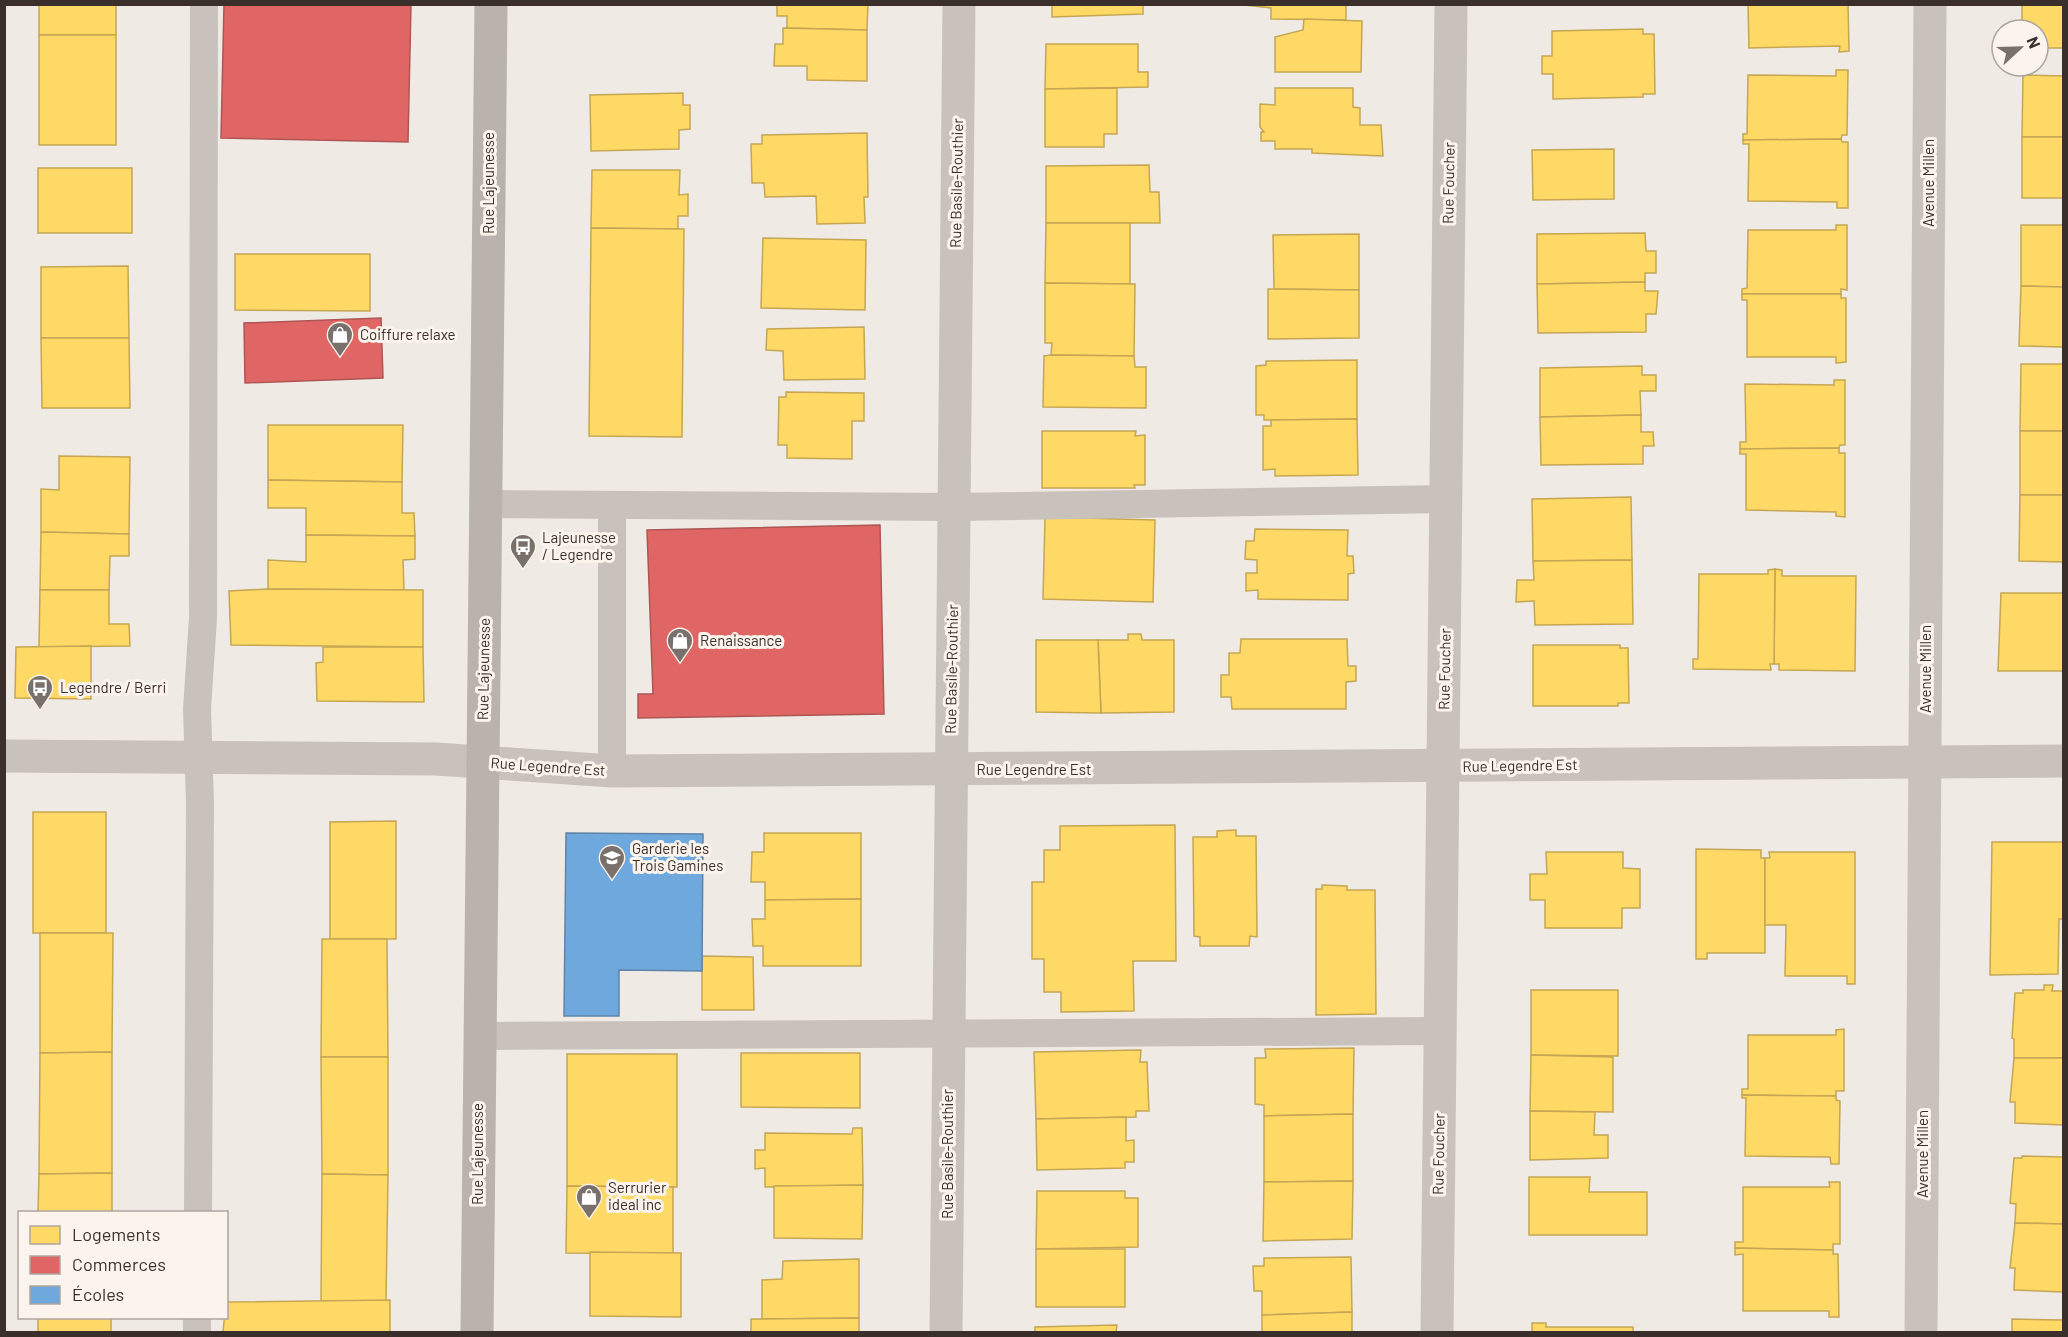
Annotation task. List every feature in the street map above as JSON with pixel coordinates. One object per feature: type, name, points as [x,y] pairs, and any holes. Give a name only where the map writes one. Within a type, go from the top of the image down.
[{"type":"main road","name":"Rue Lajeunesse","points":[[477,1332],[478,1036],[487,504],[491,4]]},
{"type":"street","name":"Rue Basile-Routhier","points":[[946,1332],[959,4]]},
{"type":"street","name":"Rue Foucher","points":[[1437,1332],[1451,4]]},
{"type":"street","name":"Avenue Millen","points":[[1921,1332],[1930,4]]},
{"type":"street","name":"Rue Legendre Est","points":[[4,756],[436,759],[612,771],[2064,761]]},
{"type":"lane","points":[[198,1211],[199,757],[197,709],[202,618],[204,4]]},
{"type":"lane","points":[[487,504],[954,507],[1446,498]]},
{"type":"lane","points":[[612,505],[612,771]]},
{"type":"lane","points":[[478,1036],[1440,1031]]},
{"type":"building: Logements","points":[[39,4],[116,4],[116,35],[39,35]]},
{"type":"building: Logements","points":[[777,4],[868,4],[867,30],[787,28],[787,16],[777,16]]},
{"type":"building: Logements","points":[[1052,4],[1143,4],[1143,14],[1052,17]]},
{"type":"building: Logements","points":[[1346,4],[1346,20],[1271,19],[1271,8],[1244,5]]},
{"type":"building: Logements","points":[[1748,4],[1848,4],[1849,51],[1839,52],[1840,46],[1749,48]]},
{"type":"building: Logements","points":[[2022,4],[2064,4],[2064,48],[2050,48],[2050,18],[2022,18]]},
{"type":"building: Logements","points":[[1304,19],[1362,21],[1361,72],[1275,72],[1275,37],[1303,30]]},
{"type":"building: Logements","points":[[783,28],[867,30],[867,81],[807,80],[807,66],[774,66],[775,44],[783,44]]},
{"type":"building: Logements","points":[[1643,29],[1643,34],[1654,34],[1655,94],[1643,94],[1643,97],[1553,99],[1553,74],[1542,74],[1542,56],[1552,56],[1552,31]]},
{"type":"building: Logements","points":[[39,35],[116,35],[116,145],[39,145]]},
{"type":"building: Logements","points":[[1046,44],[1138,44],[1138,72],[1148,72],[1148,87],[1045,89]]},
{"type":"building: Logements","points":[[1836,70],[1848,70],[1847,135],[1842,135],[1841,139],[1743,140],[1743,134],[1747,134],[1748,75],[1836,76]]},
{"type":"building: Logements","points":[[2064,76],[2064,137],[2022,137],[2023,78]]},
{"type":"building: Logements","points":[[1117,88],[1117,134],[1104,134],[1104,147],[1045,147],[1045,89]]},
{"type":"building: Logements","points":[[1275,88],[1353,88],[1353,107],[1360,108],[1360,125],[1381,125],[1383,156],[1312,153],[1312,149],[1275,149],[1275,141],[1261,141],[1261,132],[1264,132],[1260,127],[1260,104],[1275,105]]},
{"type":"building: Logements","points":[[683,93],[683,105],[690,105],[690,129],[679,130],[679,149],[591,151],[590,95]]},
{"type":"building: Logements","points":[[867,133],[868,197],[864,197],[865,223],[817,224],[816,196],[765,197],[764,183],[752,183],[751,144],[762,144],[762,135]]},
{"type":"building: Logements","points":[[2022,137],[2064,137],[2064,198],[2022,198]]},
{"type":"building: Logements","points":[[1841,139],[1842,142],[1848,142],[1848,208],[1837,208],[1837,202],[1748,201],[1749,144],[1743,144],[1743,140]]},
{"type":"building: Logements","points":[[1614,149],[1614,199],[1533,200],[1532,150]]},
{"type":"building: Logements","points":[[1149,165],[1150,192],[1159,192],[1160,223],[1046,223],[1046,166]]},
{"type":"building: Logements","points":[[38,168],[132,168],[132,233],[38,233]]},
{"type":"building: Logements","points":[[592,170],[680,170],[679,195],[688,194],[688,216],[678,216],[678,229],[591,228]]},
{"type":"building: Logements","points":[[1046,223],[1130,223],[1130,284],[1045,283]]},
{"type":"building: Logements","points":[[1836,225],[1847,225],[1847,290],[1841,289],[1841,294],[1742,294],[1742,289],[1747,288],[1748,230],[1836,230]]},
{"type":"building: Logements","points":[[2021,225],[2064,225],[2064,287],[2021,286]]},
{"type":"building: Logements","points":[[591,228],[684,229],[682,437],[589,436]]},
{"type":"building: Logements","points":[[1645,233],[1646,251],[1656,251],[1656,273],[1645,273],[1645,282],[1537,284],[1537,234]]},
{"type":"building: Logements","points":[[1359,234],[1359,290],[1274,289],[1273,235]]},
{"type":"building: Logements","points":[[763,238],[866,240],[865,310],[761,308]]},
{"type":"building: Logements","points":[[235,254],[370,254],[370,311],[235,310]]},
{"type":"building: Logements","points":[[128,266],[129,338],[41,338],[41,267]]},
{"type":"building: Logements","points":[[1645,282],[1645,291],[1658,291],[1656,314],[1646,314],[1646,332],[1538,333],[1537,284]]},
{"type":"building: Logements","points":[[1045,283],[1135,284],[1134,356],[1051,355],[1052,343],[1045,343]]},
{"type":"building: Logements","points":[[2021,286],[2064,287],[2064,347],[2019,346]]},
{"type":"building: Logements","points":[[1268,289],[1359,290],[1359,338],[1268,339]]},
{"type":"building: Logements","points":[[1742,294],[1841,294],[1841,298],[1846,298],[1846,362],[1836,363],[1836,357],[1747,357],[1747,300],[1742,300]]},
{"type":"building: Logements","points":[[864,327],[865,379],[784,380],[783,351],[766,350],[767,329]]},
{"type":"building: Logements","points":[[41,338],[129,338],[130,408],[42,408]]},
{"type":"building: Logements","points":[[1044,356],[1134,356],[1135,367],[1146,367],[1146,408],[1043,407]]},
{"type":"building: Logements","points":[[1357,360],[1357,419],[1264,420],[1264,415],[1256,415],[1256,366],[1266,365],[1266,361]]},
{"type":"building: Logements","points":[[2021,364],[2064,364],[2064,431],[2020,431]]},
{"type":"building: Logements","points":[[1642,366],[1642,375],[1656,375],[1656,391],[1640,391],[1641,415],[1540,417],[1540,368]]},
{"type":"building: Logements","points":[[1834,380],[1845,380],[1845,445],[1840,445],[1839,448],[1740,449],[1740,442],[1746,442],[1745,384],[1834,385]]},
{"type":"building: Logements","points":[[786,392],[864,393],[864,421],[852,421],[852,459],[787,458],[787,445],[778,445],[779,397],[786,397]]},
{"type":"building: Logements","points":[[1641,415],[1641,432],[1653,432],[1654,446],[1643,446],[1643,464],[1541,465],[1540,417]]},
{"type":"building: Logements","points":[[1357,419],[1358,475],[1275,476],[1275,469],[1263,470],[1263,426],[1271,426],[1271,420]]},
{"type":"building: Logements","points":[[268,425],[403,425],[402,482],[268,480]]},
{"type":"building: Logements","points":[[1042,431],[1136,431],[1135,436],[1145,435],[1145,485],[1134,485],[1135,488],[1042,488]]},
{"type":"building: Logements","points":[[2020,431],[2064,431],[2064,495],[2020,495]]},
{"type":"building: Logements","points":[[1839,448],[1839,453],[1845,453],[1845,517],[1836,516],[1836,512],[1746,510],[1746,454],[1740,454],[1740,449]]},
{"type":"building: Logements","points":[[59,456],[130,457],[129,534],[41,532],[41,489],[59,490]]},
{"type":"building: Logements","points":[[268,480],[402,482],[402,513],[414,513],[415,536],[306,535],[306,508],[268,508]]},
{"type":"building: Logements","points":[[2020,495],[2064,495],[2064,562],[2019,561]]},
{"type":"building: Logements","points":[[1631,497],[1632,560],[1533,561],[1532,499]]},
{"type":"building: Logements","points":[[1045,517],[1155,520],[1153,602],[1043,599]]},
{"type":"building: Logements","points":[[1255,529],[1348,530],[1347,556],[1353,556],[1354,573],[1348,574],[1348,600],[1258,599],[1258,590],[1246,591],[1246,573],[1257,573],[1257,560],[1245,559],[1246,541],[1254,541]]},
{"type":"building: Logements","points":[[41,532],[129,534],[129,556],[110,556],[109,590],[40,590]]},
{"type":"building: Logements","points":[[306,535],[415,536],[415,559],[403,560],[404,590],[268,589],[268,560],[306,562]]},
{"type":"building: Logements","points":[[1632,560],[1633,624],[1535,625],[1534,601],[1516,602],[1517,580],[1534,580],[1533,561]]},
{"type":"building: Logements","points":[[1775,569],[1782,570],[1782,576],[1856,576],[1855,671],[1779,670],[1779,664],[1774,664]]},
{"type":"building: Logements","points":[[1775,569],[1774,664],[1770,664],[1771,670],[1693,669],[1693,659],[1698,659],[1699,574],[1768,574],[1768,570]]},
{"type":"building: Logements","points":[[40,590],[109,590],[109,624],[129,624],[130,646],[39,647]]},
{"type":"building: Logements","points":[[423,590],[423,647],[231,645],[229,591]]},
{"type":"building: Logements","points":[[2001,593],[2064,593],[2064,671],[1998,671]]},
{"type":"building: Logements","points":[[1128,634],[1141,634],[1142,640],[1174,640],[1174,712],[1101,713],[1098,640],[1128,640]]},
{"type":"building: Logements","points":[[1241,639],[1347,639],[1348,666],[1356,666],[1356,681],[1346,682],[1346,709],[1232,709],[1231,697],[1221,697],[1221,675],[1229,675],[1229,653],[1240,653]]},
{"type":"building: Logements","points":[[1036,640],[1098,640],[1101,713],[1036,712]]},
{"type":"building: Logements","points":[[1533,645],[1620,645],[1620,648],[1628,648],[1629,703],[1618,703],[1618,706],[1533,706]]},
{"type":"building: Logements","points":[[91,646],[91,699],[15,698],[16,647]]},
{"type":"building: Logements","points":[[323,647],[423,647],[424,702],[317,701],[316,663],[323,662]]},
{"type":"building: Logements","points":[[33,812],[106,812],[106,933],[33,933]]},
{"type":"building: Logements","points":[[396,821],[396,939],[330,939],[330,822]]},
{"type":"building: Logements","points":[[1175,825],[1176,961],[1133,961],[1134,1011],[1061,1012],[1061,992],[1044,992],[1044,959],[1032,959],[1032,882],[1044,882],[1044,850],[1060,850],[1060,826]]},
{"type":"building: Logements","points":[[1236,830],[1236,836],[1256,836],[1257,937],[1250,936],[1249,946],[1200,946],[1200,937],[1194,936],[1193,837],[1217,837],[1217,831]]},
{"type":"building: Logements","points":[[764,833],[861,833],[861,899],[765,900],[765,882],[751,882],[752,852],[764,852]]},
{"type":"building: Logements","points":[[1992,842],[2064,842],[2064,919],[2059,919],[2058,974],[1990,975]]},
{"type":"building: Logements","points":[[1696,849],[1761,850],[1761,858],[1765,858],[1765,953],[1707,953],[1707,959],[1696,959]]},
{"type":"building: Logements","points":[[1546,852],[1623,852],[1623,868],[1640,869],[1640,908],[1622,908],[1622,928],[1545,928],[1545,900],[1530,900],[1530,874],[1547,874]]},
{"type":"building: Logements","points":[[1769,852],[1855,852],[1855,984],[1847,984],[1847,976],[1785,976],[1786,925],[1765,925],[1765,858],[1770,858]]},
{"type":"building: Logements","points":[[1322,885],[1347,886],[1347,890],[1375,890],[1376,1014],[1316,1015],[1316,889],[1322,889]]},
{"type":"building: Logements","points":[[861,899],[861,966],[763,966],[763,946],[753,946],[752,919],[765,919],[765,900]]},
{"type":"building: Logements","points":[[40,933],[113,933],[112,1052],[40,1053]]},
{"type":"building: Logements","points":[[322,939],[387,939],[388,1057],[321,1057]]},
{"type":"building: Logements","points":[[702,956],[753,957],[754,1010],[702,1010]]},
{"type":"building: Logements","points":[[2044,985],[2053,985],[2052,991],[2064,991],[2064,1058],[2014,1058],[2014,1039],[2012,1038],[2015,993],[2023,993],[2023,990],[2044,990]]},
{"type":"building: Logements","points":[[1531,990],[1618,990],[1618,1056],[1531,1055]]},
{"type":"building: Logements","points":[[1844,1029],[1844,1091],[1836,1091],[1836,1096],[1742,1095],[1742,1089],[1748,1089],[1748,1035],[1836,1035],[1836,1030]]},
{"type":"building: Logements","points":[[1354,1048],[1353,1114],[1264,1116],[1264,1105],[1255,1104],[1255,1058],[1266,1058],[1265,1049]]},
{"type":"building: Logements","points":[[1141,1050],[1140,1062],[1147,1062],[1149,1111],[1136,1111],[1136,1117],[1036,1119],[1034,1052]]},
{"type":"building: Logements","points":[[112,1052],[112,1173],[39,1174],[40,1053]]},
{"type":"building: Logements","points":[[741,1053],[860,1053],[860,1108],[741,1107]]},
{"type":"building: Logements","points":[[567,1054],[677,1054],[677,1187],[567,1186]]},
{"type":"building: Logements","points":[[1531,1055],[1613,1057],[1613,1112],[1530,1111]]},
{"type":"building: Logements","points":[[321,1057],[388,1057],[388,1175],[322,1174]]},
{"type":"building: Logements","points":[[2014,1058],[2064,1058],[2064,1125],[2015,1123],[2015,1102],[2010,1102]]},
{"type":"building: Logements","points":[[1742,1095],[1836,1096],[1836,1100],[1840,1101],[1839,1164],[1831,1164],[1830,1157],[1745,1156],[1746,1098],[1742,1098]]},
{"type":"building: Logements","points":[[1530,1111],[1595,1112],[1594,1135],[1608,1135],[1608,1158],[1530,1160]]},
{"type":"building: Logements","points":[[1353,1114],[1353,1181],[1264,1182],[1264,1116]]},
{"type":"building: Logements","points":[[1126,1117],[1126,1141],[1134,1140],[1134,1162],[1125,1162],[1125,1168],[1037,1170],[1036,1119]]},
{"type":"building: Logements","points":[[853,1128],[862,1128],[863,1185],[765,1187],[765,1168],[755,1169],[755,1150],[765,1150],[765,1133],[852,1134]]},
{"type":"building: Logements","points":[[2022,1156],[2064,1157],[2064,1224],[2015,1223],[2016,1204],[2010,1203],[2014,1158],[2022,1158]]},
{"type":"building: Logements","points":[[112,1173],[112,1211],[38,1211],[39,1174]]},
{"type":"building: Logements","points":[[322,1174],[388,1175],[386,1301],[321,1301]]},
{"type":"building: Logements","points":[[1529,1177],[1590,1177],[1589,1192],[1647,1192],[1647,1235],[1529,1235]]},
{"type":"building: Logements","points":[[1353,1181],[1352,1239],[1263,1241],[1264,1182]]},
{"type":"building: Logements","points":[[1829,1182],[1840,1182],[1840,1244],[1833,1244],[1833,1250],[1735,1248],[1735,1242],[1743,1242],[1743,1187],[1830,1187]]},
{"type":"building: Logements","points":[[863,1185],[862,1239],[774,1238],[774,1186]]},
{"type":"building: Logements","points":[[567,1186],[673,1187],[673,1254],[566,1253]]},
{"type":"building: Logements","points":[[1037,1191],[1125,1191],[1125,1198],[1138,1198],[1138,1247],[1036,1249]]},
{"type":"building: Logements","points":[[2015,1223],[2064,1224],[2064,1292],[2014,1290],[2015,1268],[2010,1268]]},
{"type":"building: Logements","points":[[1735,1248],[1833,1250],[1833,1254],[1838,1254],[1839,1317],[1829,1317],[1829,1311],[1743,1311],[1743,1254],[1735,1255]]},
{"type":"building: Logements","points":[[1036,1249],[1125,1249],[1125,1307],[1036,1307]]},
{"type":"building: Logements","points":[[590,1252],[681,1253],[681,1317],[590,1316]]},
{"type":"building: Logements","points":[[1351,1257],[1352,1312],[1262,1315],[1262,1291],[1254,1291],[1253,1266],[1264,1266],[1264,1258]]},
{"type":"building: Logements","points":[[859,1259],[859,1318],[762,1319],[762,1280],[782,1279],[783,1261]]},
{"type":"building: Logements","points":[[390,1300],[390,1332],[223,1332],[224,1319],[228,1319],[228,1302]]},
{"type":"building: Logements","points":[[1352,1312],[1352,1332],[1262,1332],[1262,1315]]},
{"type":"building: Logements","points":[[859,1318],[859,1332],[751,1332],[751,1319]]},
{"type":"building: Logements","points":[[38,1319],[111,1319],[111,1332],[38,1332]]},
{"type":"building: Logements","points":[[2012,1319],[2064,1320],[2064,1332],[2012,1332]]},
{"type":"building: Logements","points":[[1532,1323],[1546,1323],[1546,1327],[1633,1327],[1633,1332],[1532,1332]]},
{"type":"building: Logements","points":[[1117,1325],[1116,1332],[1035,1332],[1035,1327]]},
{"type":"building: Commerces","points":[[224,4],[411,4],[408,142],[221,138]]},
{"type":"building: Commerces","points":[[381,318],[383,378],[245,383],[244,323]]},
{"type":"building: Commerces","points":[[880,525],[884,714],[638,718],[638,694],[653,694],[647,530]]},
{"type":"building: Écoles","points":[[566,833],[703,834],[702,971],[619,970],[619,1016],[564,1016]]},
{"type":"place","name":"Coiffure relaxe","points":[[340,358]]},
{"type":"place","name":"Lajeunesse / Legendre","points":[[523,570]]},
{"type":"place","name":"Renaissance","points":[[680,664]]},
{"type":"place","name":"Legendre / Berri","points":[[40,711]]},
{"type":"place","name":"Garderie les Trois Gamines","points":[[612,881]]},
{"type":"place","name":"Serrurier ideal inc","points":[[589,1220]]}]
